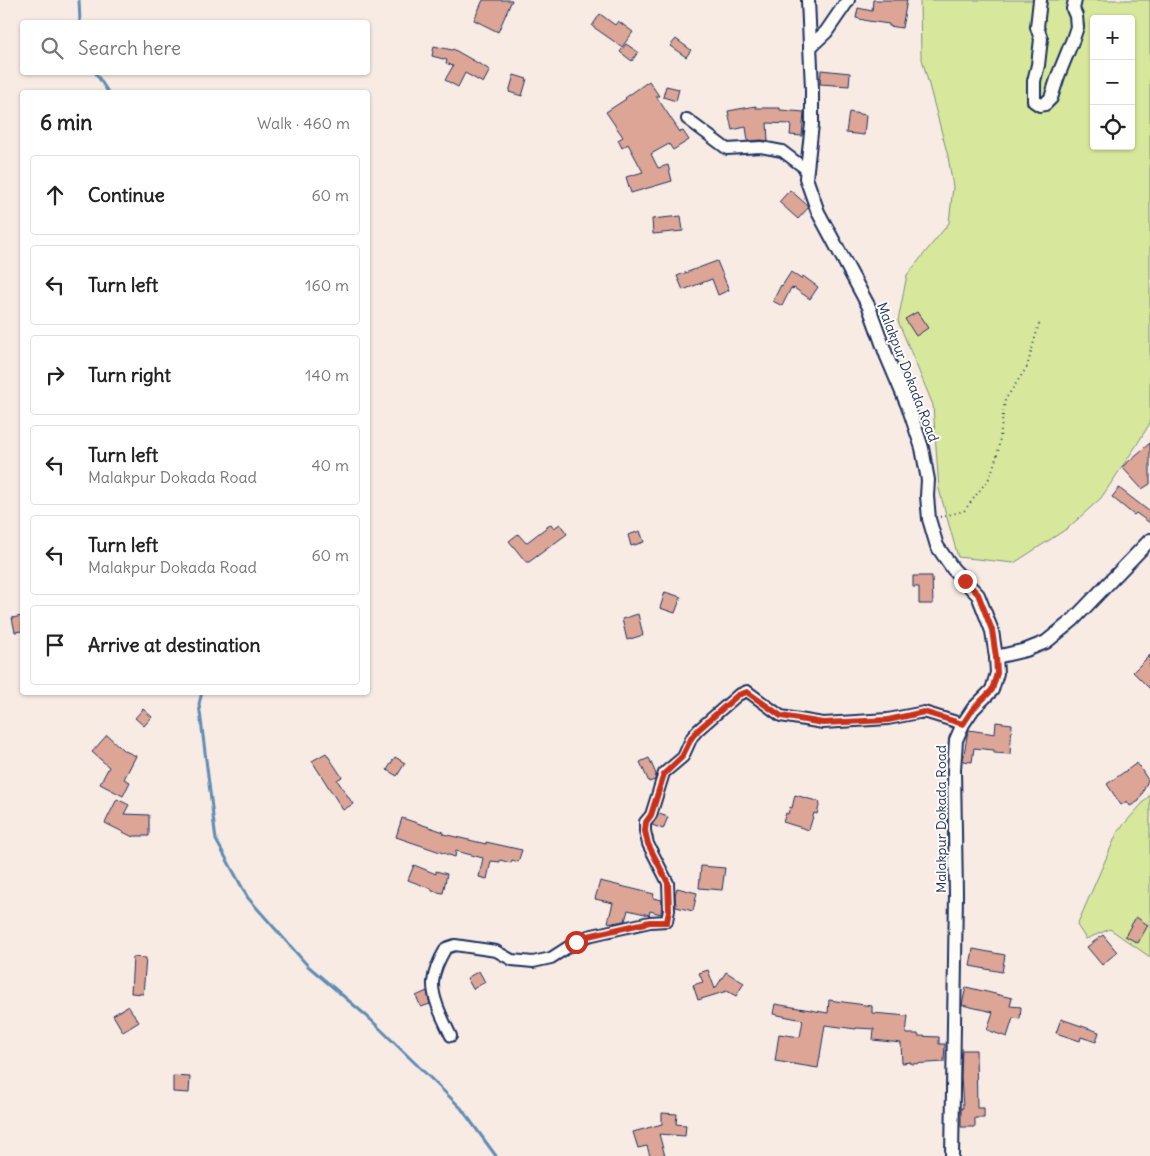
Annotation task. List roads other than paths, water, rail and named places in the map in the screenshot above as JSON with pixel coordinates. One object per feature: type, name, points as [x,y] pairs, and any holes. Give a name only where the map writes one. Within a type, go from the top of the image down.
[{"type":"street","name":"Malakpur Dokada Road","points":[[808,0],[812,124],[806,178],[818,212],[869,306],[909,410],[922,448],[928,480],[929,519],[937,546],[953,568],[978,594],[992,630],[996,657],[997,673],[992,690],[973,709],[963,724],[956,740],[954,770],[956,894],[952,1156]]},
{"type":"street","points":[[810,47],[826,32],[848,0]]},
{"type":"street","points":[[1040,0],[1037,27],[1041,39],[1034,81],[1034,101],[1040,105],[1045,104],[1051,98],[1073,39],[1077,27],[1073,9],[1075,0]]},
{"type":"street","points":[[687,119],[727,149],[761,147],[782,151],[807,170]]},
{"type":"street","points":[[996,657],[1026,650],[1046,642],[1078,615],[1150,540]]},
{"type":"street","points":[[451,1036],[438,1007],[433,983],[440,958],[446,948],[455,945],[496,951],[512,960],[532,962],[551,958],[588,936],[650,922],[667,922],[669,910],[668,883],[648,844],[645,831],[646,822],[651,815],[664,774],[682,757],[692,737],[698,730],[738,695],[747,692],[781,716],[823,723],[888,720],[924,712],[963,724]]},
{"type":"waterway","points":[[79,0],[80,20]]},
{"type":"waterway","points":[[97,75],[107,90]]},
{"type":"waterway","points":[[201,695],[199,704],[216,840],[248,898],[308,966],[369,1018],[461,1108],[496,1156]]}]
